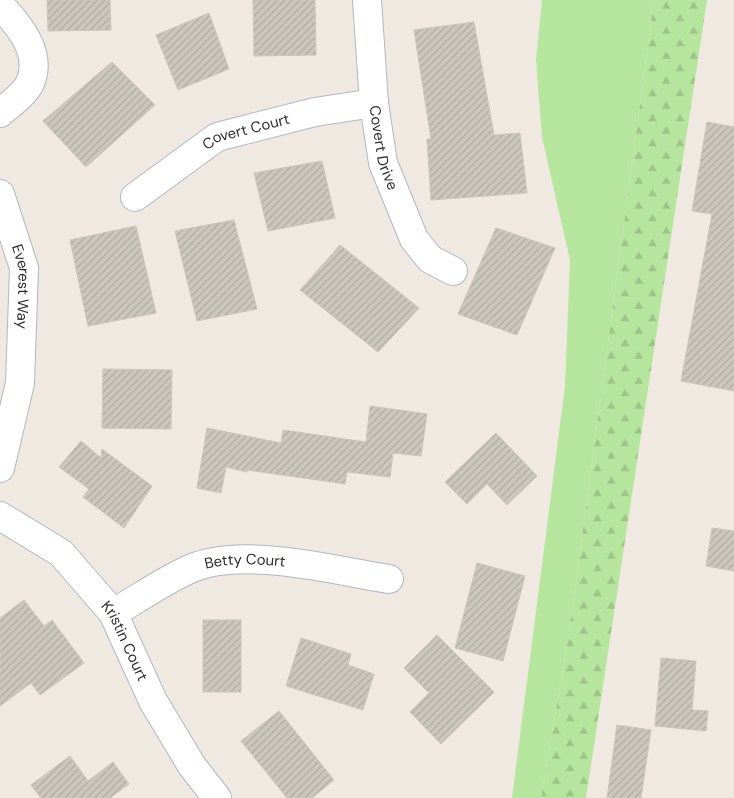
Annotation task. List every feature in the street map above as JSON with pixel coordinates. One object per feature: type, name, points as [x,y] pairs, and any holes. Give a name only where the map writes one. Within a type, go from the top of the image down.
[{"type":"street","name":"Covert Drive","points":[[367,0],[374,103],[383,163],[414,240],[430,259],[453,271]]},
{"type":"street","points":[[0,5],[20,27],[30,46],[34,67],[29,84],[0,113]]},
{"type":"street","name":"Covert Court","points":[[135,196],[217,137],[315,112],[374,103]]},
{"type":"street","name":"Everest Way","points":[[0,194],[24,268],[0,468]]},
{"type":"street","name":"Kristin Court","points":[[0,516],[61,553],[113,613],[153,701],[192,766],[217,798]]},
{"type":"street","name":"Betty Court","points":[[113,613],[190,569],[234,558],[278,562],[390,579]]},
{"type":"green space","points":[[542,0],[654,0],[569,633],[541,798],[512,798],[565,386],[570,260],[542,137],[536,60]]},
{"type":"green space","points":[[654,0],[707,0],[586,798],[541,798],[569,633]]},
{"type":"building","points":[[47,0],[110,0],[111,30],[48,31]]},
{"type":"building","points":[[253,0],[315,0],[316,55],[254,56]]},
{"type":"building","points":[[209,13],[229,69],[178,90],[156,35]]},
{"type":"building","points":[[474,22],[494,135],[520,133],[527,193],[431,200],[427,139],[431,139],[414,30]]},
{"type":"building","points":[[112,62],[155,105],[86,167],[43,121]]},
{"type":"building","points":[[707,122],[734,127],[734,391],[681,381],[712,214],[692,211]]},
{"type":"building","points":[[322,161],[335,218],[268,231],[254,173]]},
{"type":"building","points":[[234,220],[257,309],[197,321],[175,231]]},
{"type":"building","points":[[136,226],[156,313],[88,326],[70,240]]},
{"type":"building","points":[[496,228],[555,248],[517,335],[458,314]]},
{"type":"building","points":[[340,245],[419,308],[378,352],[300,290]]},
{"type":"building","points":[[103,369],[172,370],[171,429],[102,428]]},
{"type":"building","points":[[370,406],[427,414],[421,456],[393,453],[390,477],[347,472],[345,484],[247,470],[247,472],[226,467],[221,493],[197,488],[207,428],[281,443],[283,430],[366,442]]},
{"type":"building","points":[[496,433],[537,476],[507,505],[487,484],[467,504],[445,482]]},
{"type":"building","points":[[81,441],[101,458],[102,449],[152,486],[124,528],[83,497],[89,489],[59,467]]},
{"type":"building","points":[[712,528],[734,531],[734,571],[706,566]]},
{"type":"building","points":[[477,563],[525,576],[503,661],[455,648]]},
{"type":"building","points":[[24,600],[44,626],[52,620],[84,663],[40,695],[31,683],[0,706],[0,618]]},
{"type":"building","points":[[203,620],[241,620],[241,692],[203,692]]},
{"type":"building","points":[[437,635],[494,692],[441,744],[410,712],[429,693],[404,668]]},
{"type":"building","points":[[301,638],[351,654],[348,665],[374,674],[363,710],[286,686]]},
{"type":"building","points":[[661,658],[696,661],[692,710],[708,711],[706,731],[655,726]]},
{"type":"building","points":[[279,711],[334,780],[312,798],[287,798],[241,741]]},
{"type":"building","points":[[617,725],[651,730],[641,798],[607,798]]},
{"type":"building","points":[[70,756],[88,781],[113,762],[129,784],[110,798],[41,798],[31,785]]}]
